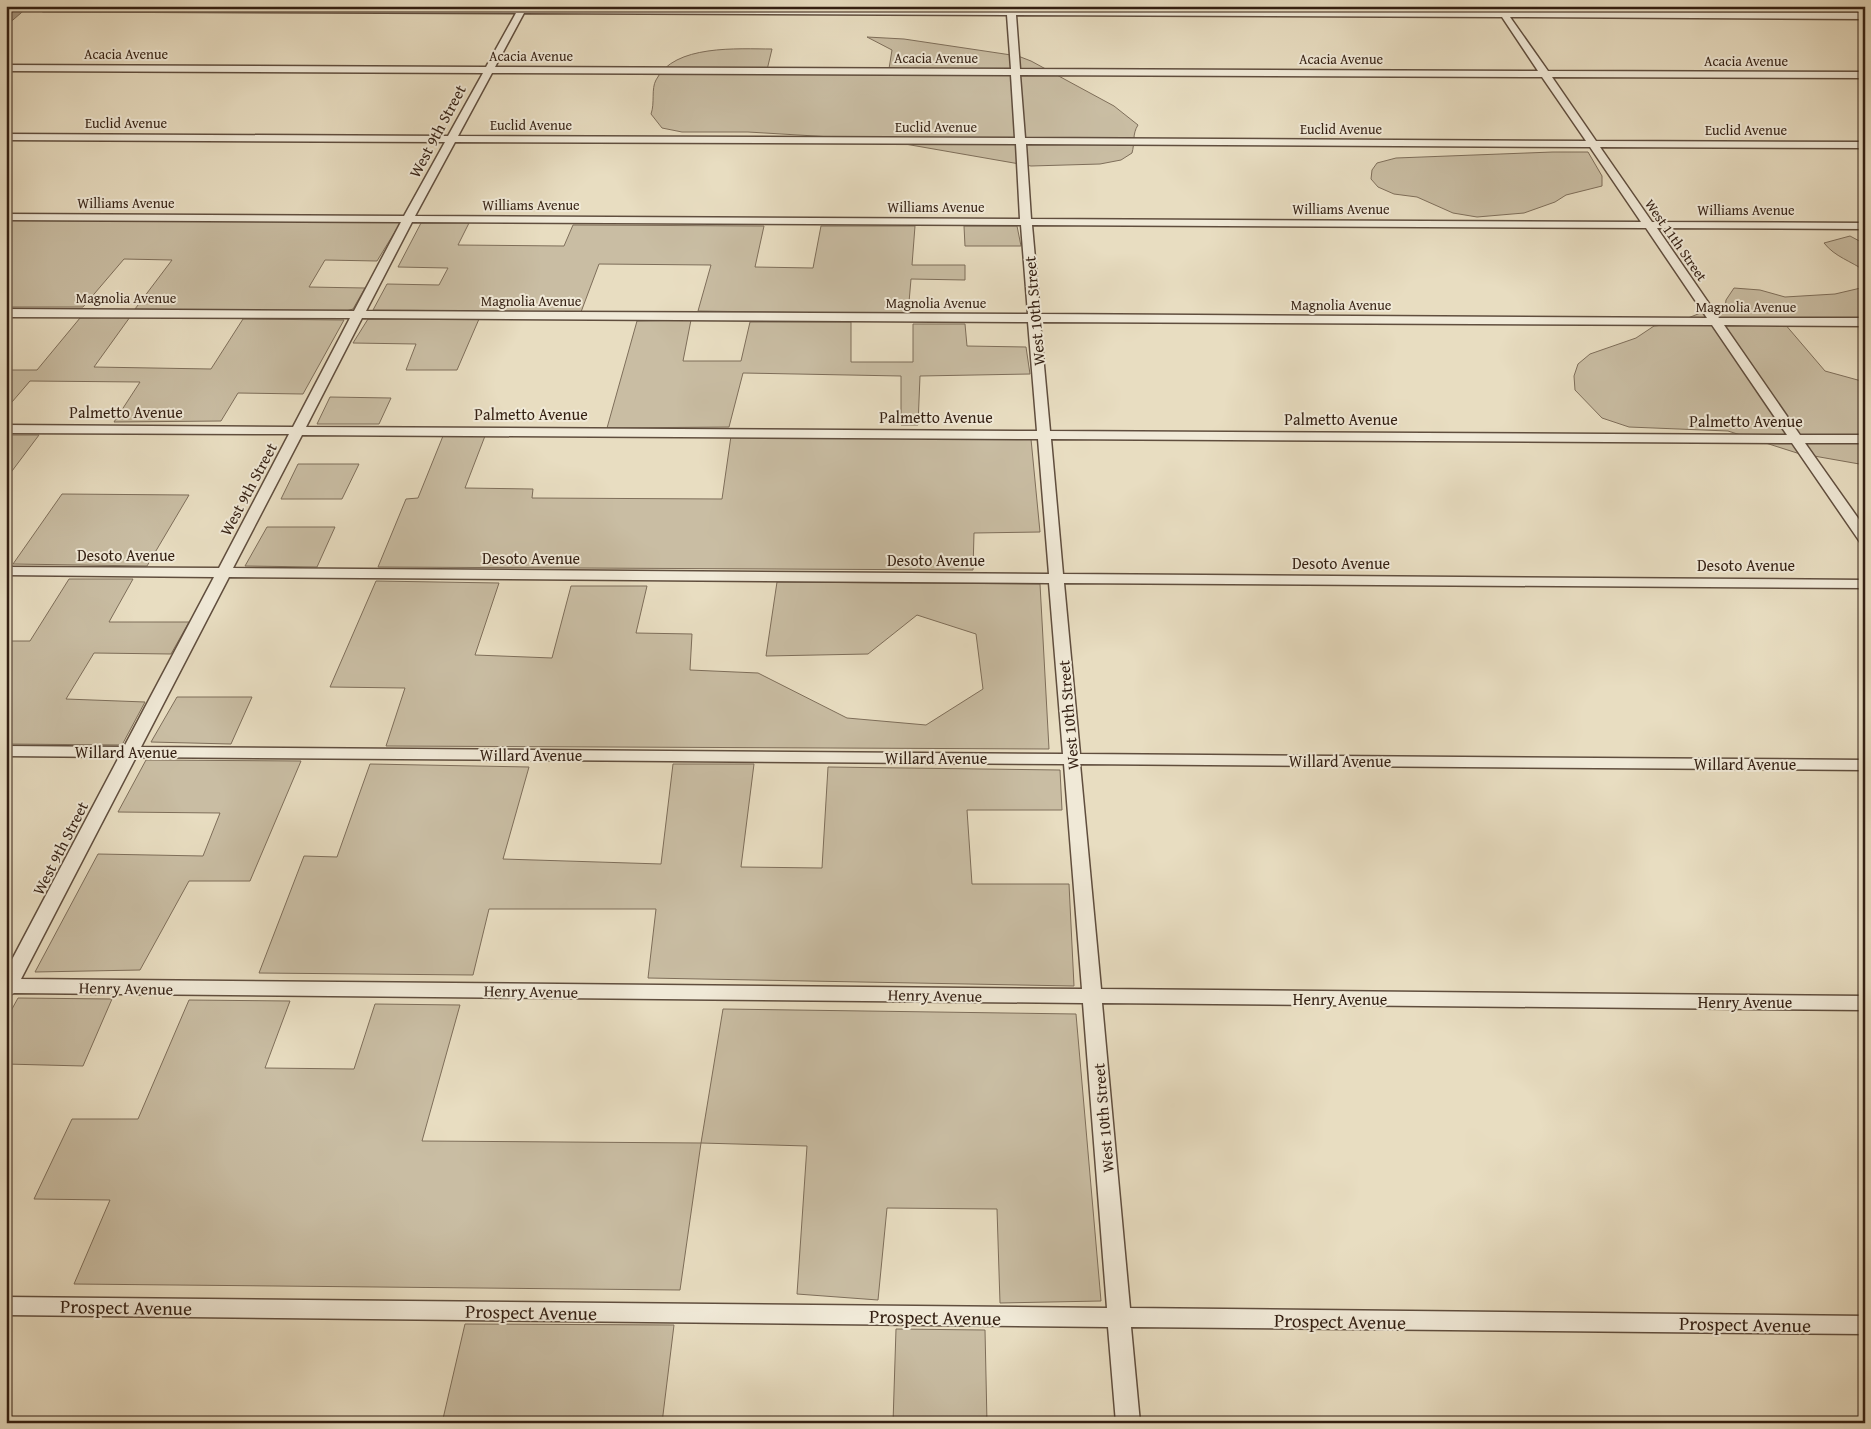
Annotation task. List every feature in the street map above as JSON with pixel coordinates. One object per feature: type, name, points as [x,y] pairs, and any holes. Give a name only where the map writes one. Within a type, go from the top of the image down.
[{"type":"street","name":"West 9th Street","points":[[7,988],[408,219],[522,8]]},
{"type":"street","points":[[46,9],[1501,10],[1865,16]]},
{"type":"street","name":"West 10th Street","points":[[1011,9],[1026,222],[1128,1423]]},
{"type":"street","name":"West 11th Street","points":[[1501,10],[1591,144],[1865,539]]},
{"type":"street","name":"Acacia Avenue","points":[[6,68],[1865,75]]},
{"type":"street","name":"Euclid Avenue","points":[[6,137],[1865,145]]},
{"type":"street","name":"Williams Avenue","points":[[6,217],[1865,226]]},
{"type":"street","name":"Magnolia Avenue","points":[[6,313],[1865,322]]},
{"type":"street","name":"Palmetto Avenue","points":[[6,429],[1865,439]]},
{"type":"street","name":"Desoto Avenue","points":[[6,571],[1865,584]]},
{"type":"street","name":"Willard Avenue","points":[[6,751],[1865,765]]},
{"type":"street","name":"Henry Avenue","points":[[7,988],[1865,1003]]},
{"type":"street","name":"Prospect Avenue","points":[[6,1306],[1865,1326]]},
{"type":"shaded area","points":[[9,6],[29,6],[6,26],[6,9]]},
{"type":"shaded area","points":[[867,37],[904,39],[1018,56],[1031,61],[1114,106],[1138,125],[1132,153],[1121,160],[1100,164],[1031,166],[882,140],[748,132],[682,132],[662,128],[651,114],[656,80],[665,68],[677,60],[692,54],[708,51],[772,49],[766,74],[888,75],[892,50]]},
{"type":"shaded area","points":[[1588,152],[1602,176],[1602,186],[1566,195],[1555,202],[1524,213],[1477,217],[1453,213],[1417,197],[1394,194],[1378,187],[1371,179],[1372,170],[1377,163],[1396,158]]},
{"type":"shaded area","points":[[6,220],[401,222],[377,261],[325,260],[309,287],[365,288],[353,309],[343,312],[135,309],[172,260],[124,259],[83,307],[6,307]]},
{"type":"shaded area","points":[[421,223],[469,223],[458,245],[564,246],[573,225],[764,226],[755,267],[813,268],[821,226],[915,226],[912,265],[965,265],[965,280],[911,279],[908,314],[698,311],[711,265],[599,264],[581,312],[373,310],[387,284],[439,285],[448,268],[398,267]]},
{"type":"shaded area","points":[[964,226],[1017,226],[1021,246],[965,246]]},
{"type":"shaded area","points":[[1850,236],[1865,244],[1865,271],[1838,255],[1824,243]]},
{"type":"shaded area","points":[[1865,287],[1865,323],[1784,323],[1825,371],[1865,382],[1865,465],[1797,453],[1728,431],[1629,427],[1602,418],[1575,390],[1574,376],[1578,364],[1590,354],[1636,338],[1654,326],[1673,324],[1703,312],[1725,309],[1726,300],[1734,288],[1760,290],[1785,297],[1835,294]]},
{"type":"shaded area","points":[[130,317],[94,367],[211,369],[243,319],[344,320],[303,394],[238,393],[221,421],[114,422],[140,382],[30,381],[6,409],[6,370],[37,370],[80,318]]},
{"type":"shaded area","points":[[368,319],[479,319],[457,370],[406,370],[416,344],[353,343]]},
{"type":"shaded area","points":[[691,320],[683,361],[741,361],[750,322],[851,322],[851,362],[913,362],[913,324],[965,324],[967,346],[1026,347],[1030,374],[920,376],[918,425],[901,425],[901,376],[743,373],[729,427],[607,428],[637,321]]},
{"type":"shaded area","points":[[330,397],[391,398],[379,424],[317,424]]},
{"type":"shaded area","points":[[6,435],[39,435],[6,479]]},
{"type":"shaded area","points":[[443,436],[485,436],[465,488],[533,489],[532,498],[722,499],[731,436],[1031,439],[1040,532],[974,533],[973,570],[378,567],[406,499],[418,498]]},
{"type":"shaded area","points":[[298,464],[359,464],[342,499],[281,499]]},
{"type":"shaded area","points":[[62,494],[189,495],[147,566],[13,564]]},
{"type":"shaded area","points":[[267,527],[335,527],[317,567],[245,566]]},
{"type":"shaded area","points":[[69,579],[133,579],[109,622],[189,622],[171,654],[94,653],[66,699],[145,702],[122,745],[6,744],[6,641],[30,641]]},
{"type":"shaded area","points":[[376,581],[499,583],[475,655],[552,658],[571,586],[647,586],[636,633],[692,634],[690,670],[758,673],[847,718],[926,725],[983,689],[976,634],[917,615],[868,654],[766,656],[777,582],[1040,584],[1049,749],[386,746],[405,688],[330,687]]},
{"type":"shaded area","points":[[177,697],[252,697],[231,744],[151,742]]},
{"type":"shaded area","points":[[146,760],[301,761],[250,881],[189,881],[140,970],[35,972],[98,854],[203,856],[220,813],[118,812]]},
{"type":"shaded area","points":[[370,764],[529,767],[503,859],[661,864],[673,764],[754,764],[741,867],[822,868],[828,767],[1060,770],[1062,810],[967,810],[972,884],[1069,884],[1074,986],[648,978],[656,909],[489,909],[473,975],[259,973],[304,856],[337,857]]},
{"type":"shaded area","points":[[18,998],[112,999],[83,1066],[6,1064],[6,1020]]},
{"type":"shaded area","points":[[189,1000],[290,1001],[265,1068],[354,1069],[375,1004],[460,1005],[422,1141],[701,1143],[680,1290],[74,1284],[110,1200],[34,1199],[72,1119],[138,1119]]},
{"type":"shaded area","points":[[723,1009],[1076,1014],[1101,1301],[1000,1303],[997,1209],[887,1208],[878,1300],[797,1294],[807,1146],[701,1143]]},
{"type":"shaded area","points":[[465,1324],[674,1325],[662,1423],[442,1423]]},
{"type":"shaded area","points":[[896,1329],[985,1330],[987,1423],[893,1423]]}]
